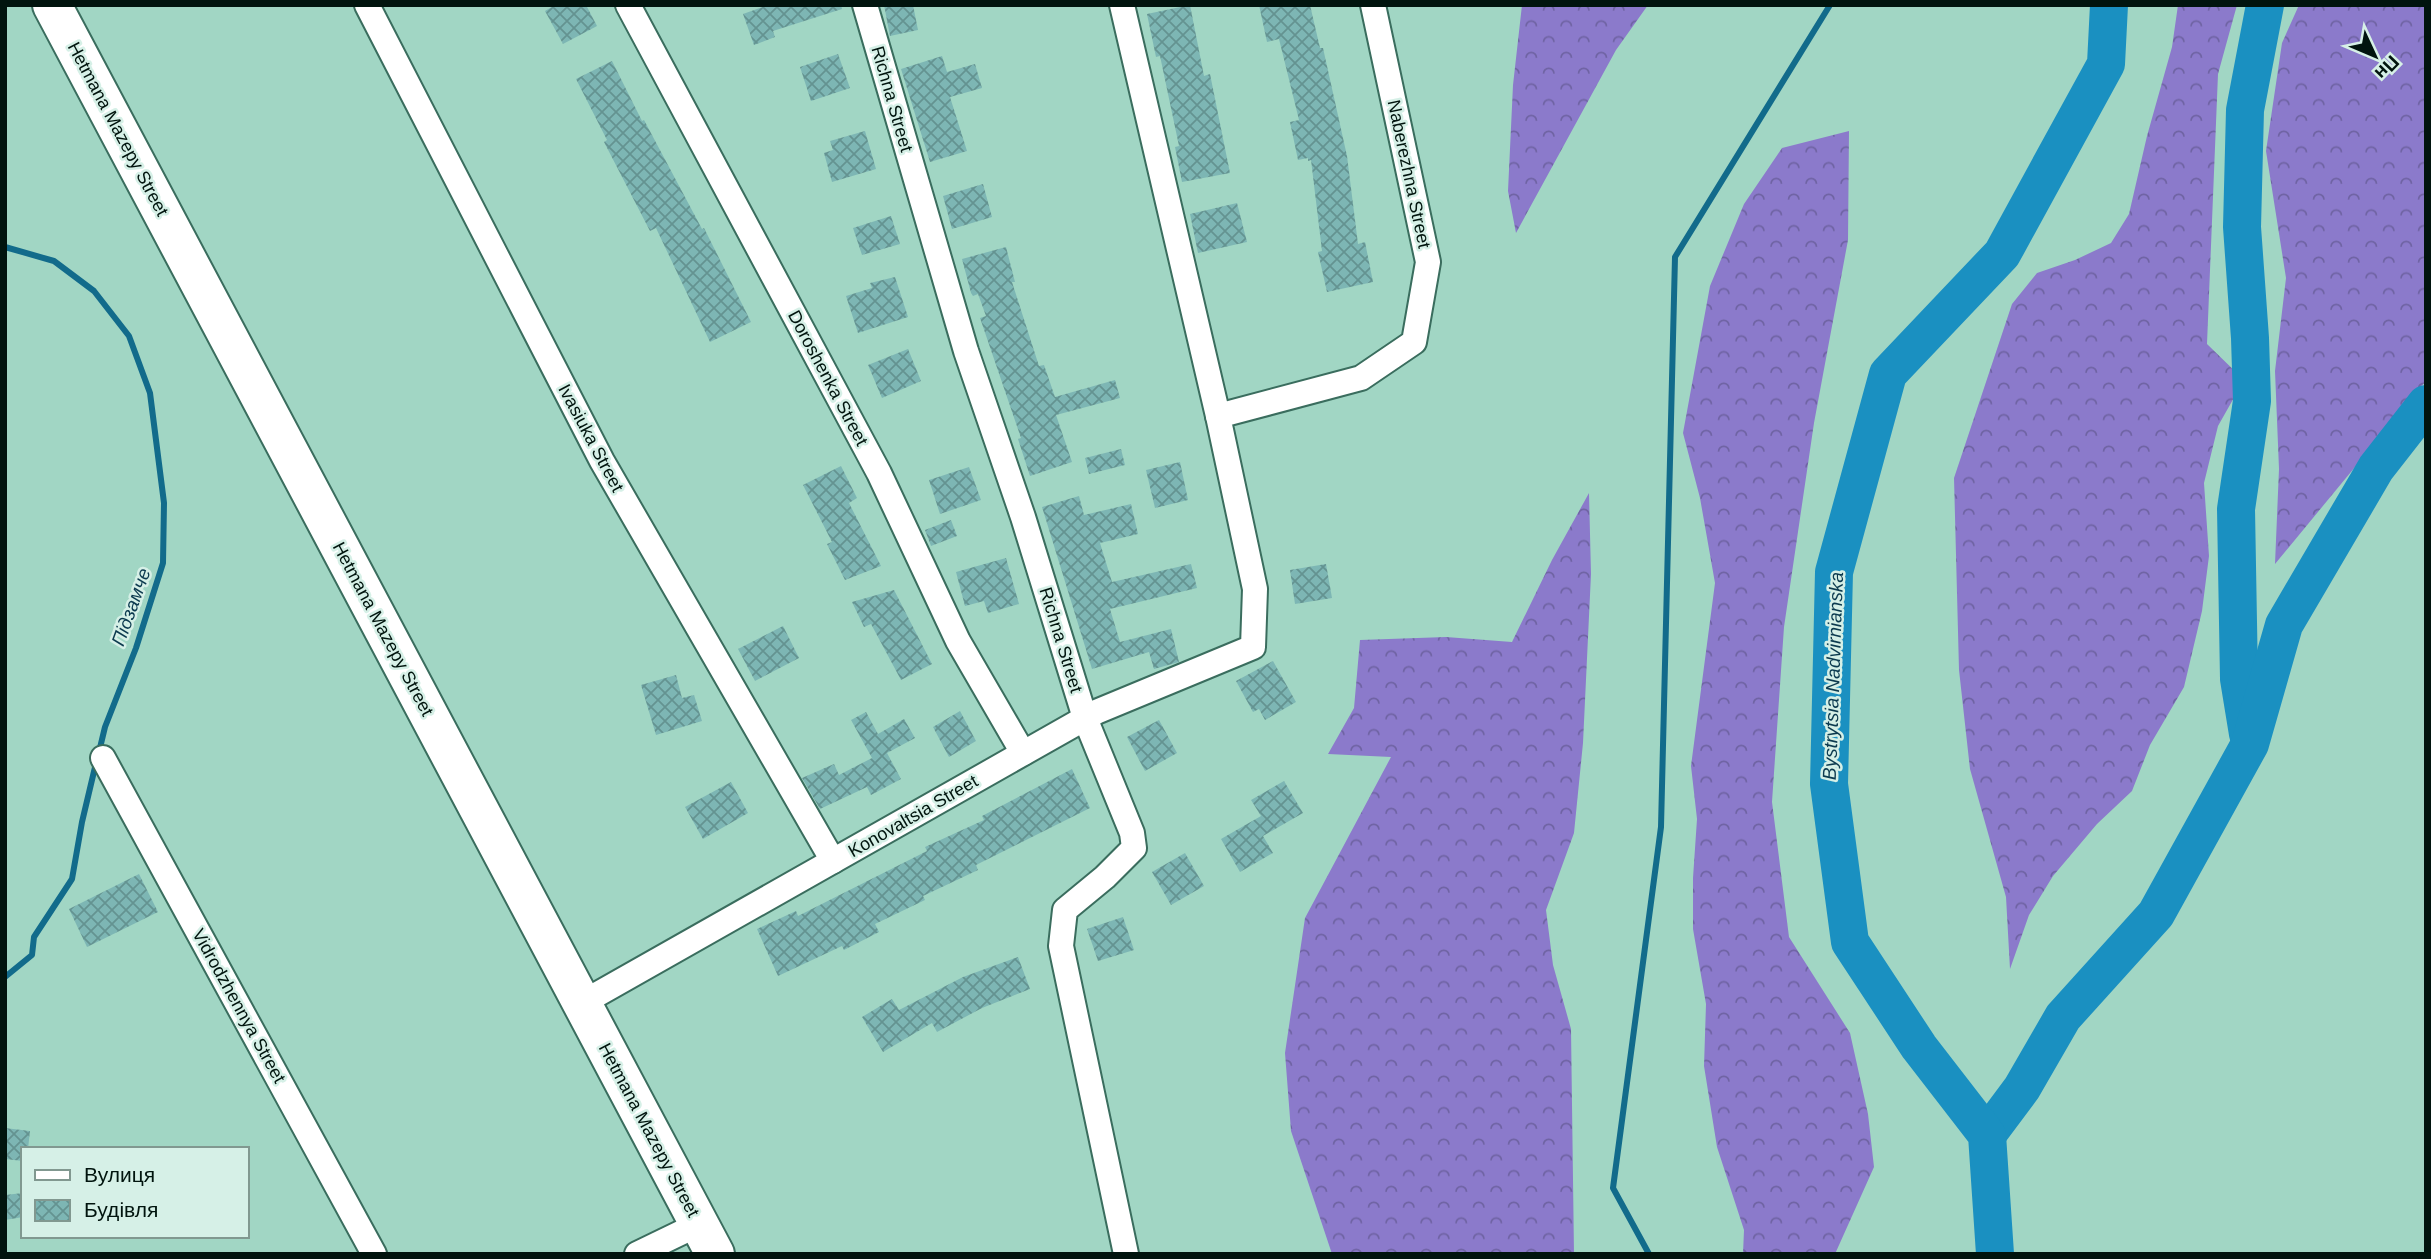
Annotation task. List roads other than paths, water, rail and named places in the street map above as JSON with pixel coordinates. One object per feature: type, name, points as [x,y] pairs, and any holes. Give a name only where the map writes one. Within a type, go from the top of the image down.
[{"type":"main road","name":"Hetmana Mazepy Street","points":[[52,5],[707,1239]]},
{"type":"street","name":"Ivasiuka Street","points":[[367,5],[602,461],[832,861]]},
{"type":"street","name":"Doroshenka Street","points":[[628,5],[879,473],[958,641],[1023,753]]},
{"type":"street","name":"Richna Street","points":[[865,5],[965,351],[1023,517],[1085,718],[1132,833],[1134,848],[1105,877],[1065,910],[1061,946],[1126,1254]]},
{"type":"street","points":[[1122,5],[1218,416]]},
{"type":"street","name":"Naberezhna Street","points":[[1218,416],[1361,378],[1414,341],[1428,262],[1373,5]]},
{"type":"street","name":"Konovaltsia Street","points":[[582,1003],[1085,718],[1253,647],[1255,589],[1218,416]]},
{"type":"street","name":"Vidrodzhennya Street","points":[[103,758],[374,1254]]},
{"type":"street","points":[[637,1254],[707,1239]]},
{"type":"waterway","points":[[1649,1254],[1613,1188],[1661,827],[1675,257],[1830,5]]},
{"type":"waterway","name":"Bystrytsia Nadvirnianska","points":[[1995,1254],[1987,1135],[1919,1047],[1850,942],[1829,784],[1834,572],[1888,374],[2002,254],[2106,64],[2109,5]]},
{"type":"waterway","points":[[2248,734],[2239,679],[2236,509],[2252,401],[2242,227],[2245,110],[2265,5]]},
{"type":"waterway","name":"Підзамче","points":[[5,247],[54,261],[94,291],[129,336],[150,393],[164,503],[163,563],[136,648],[105,727],[99,752]]},
{"type":"waterway","points":[[1987,1135],[2022,1088],[2063,1017],[2156,914],[2250,744],[2284,625],[2376,468],[2426,404]]},
{"type":"waterway","name":"Підзамче","points":[[5,977],[32,955],[34,937],[72,879],[96,763]]}]
